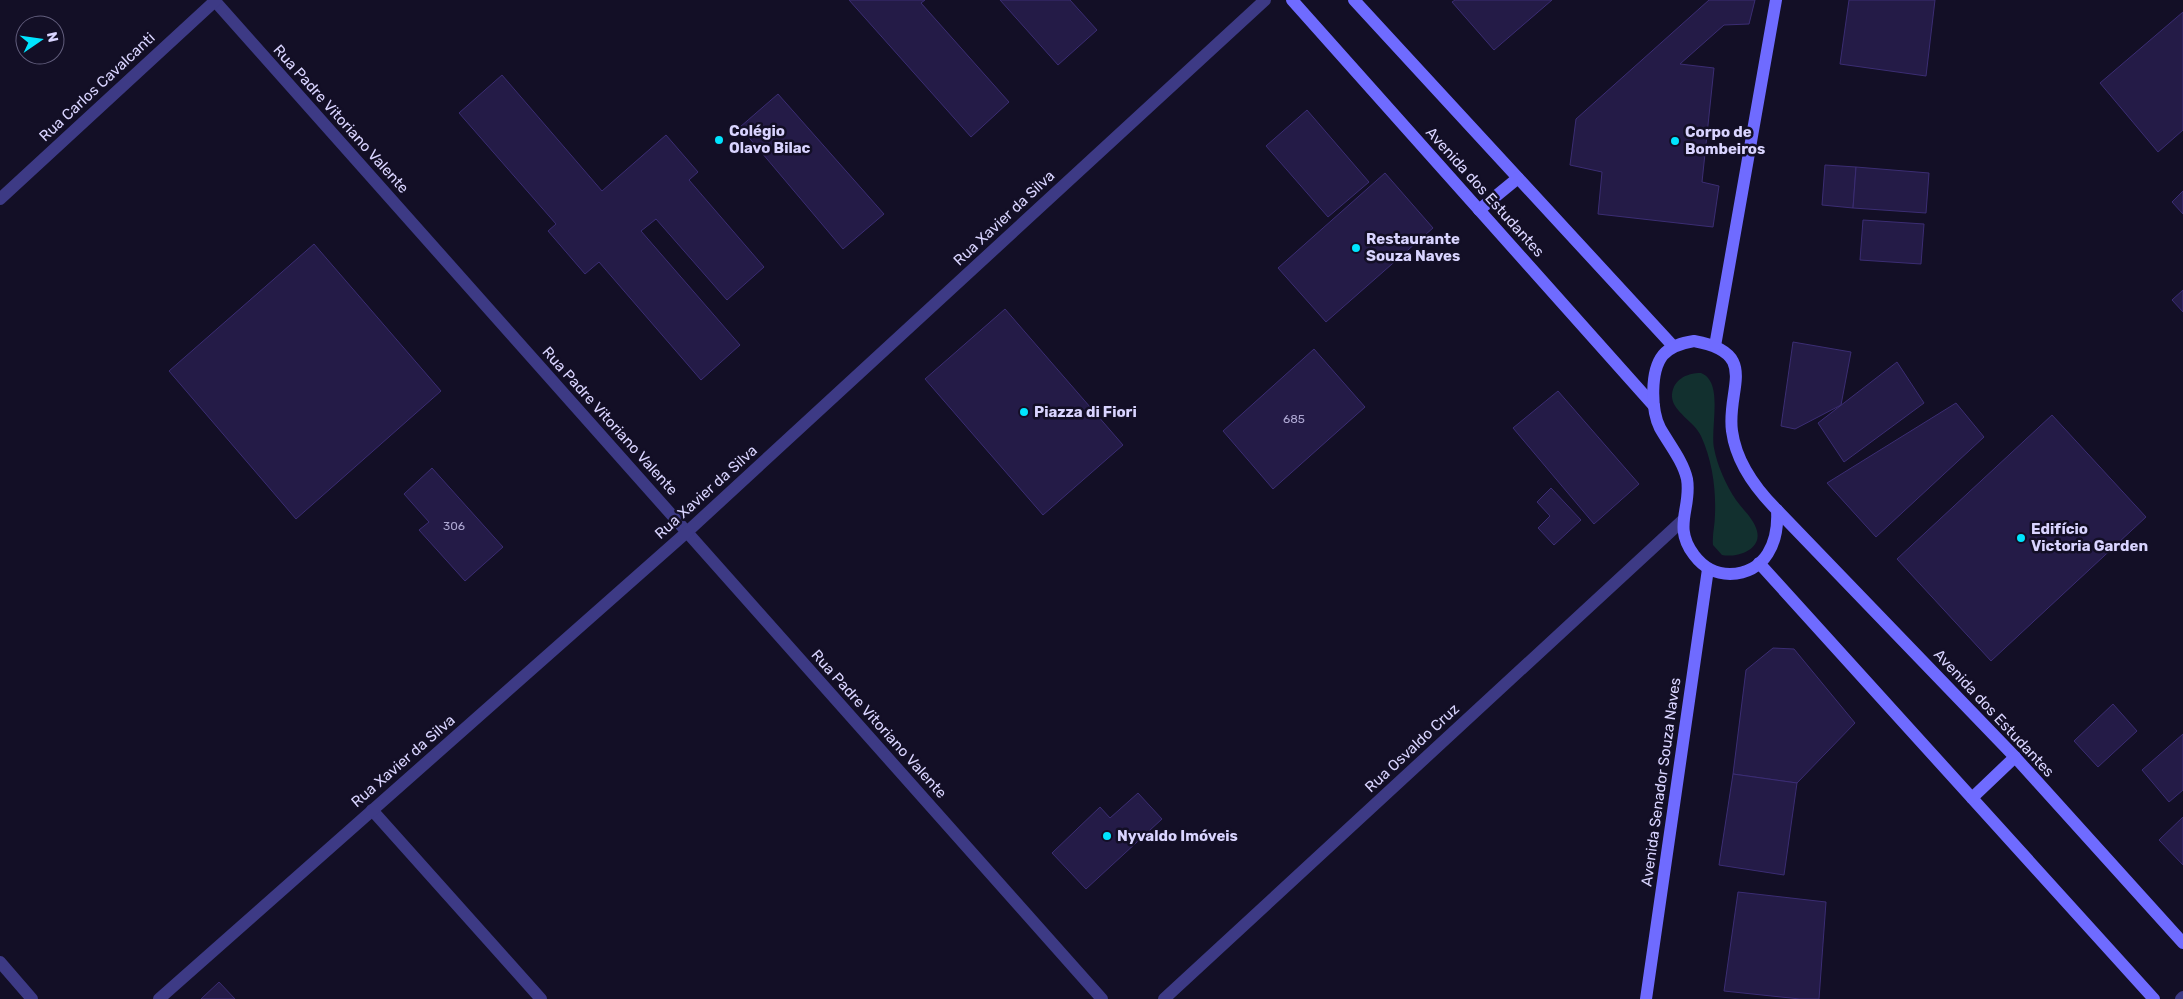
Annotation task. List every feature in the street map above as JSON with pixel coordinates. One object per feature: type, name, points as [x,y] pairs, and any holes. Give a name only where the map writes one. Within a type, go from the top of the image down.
[{"type":"street","name":"Rua Padre Vitoriano Valente","points":[[215,0],[1102,999]]},
{"type":"street","name":"Rua Carlos Cavalcanti","points":[[0,199],[215,0]]},
{"type":"street","name":"Rua Xavier da Silva","points":[[159,999],[687,532],[1265,0]]},
{"type":"street","name":"Avenida dos Estudantes","points":[[1292,0],[1654,406]]},
{"type":"street","points":[[1354,0],[1674,346]]},
{"type":"street","points":[[1776,0],[1715,346],[1694,341],[1674,346],[1662,356],[1653,388],[1654,406],[1659,426],[1687,477],[1688,492],[1682,521],[1686,542],[1694,556],[1708,569],[1724,574],[1750,571],[1760,563],[1774,541],[1778,525],[1777,510]]},
{"type":"street","points":[[1479,210],[1518,178]]},
{"type":"street","name":"Avenida dos Estudantes","points":[[1715,346],[1729,357],[1736,370],[1736,388],[1731,409],[1732,431],[1737,451],[1744,467],[1764,497],[2015,757],[2183,943]]},
{"type":"street","name":"Rua Osvaldo Cruz","points":[[1164,999],[1682,521]]},
{"type":"street","points":[[1760,563],[2154,999]]},
{"type":"street","name":"Avenida Senador Souza Naves","points":[[1646,999],[1708,569]]},
{"type":"street","points":[[1972,798],[2015,757]]},
{"type":"street","points":[[372,810],[541,999]]},
{"type":"street","points":[[0,962],[32,999]]},
{"type":"green space","points":[[1701,373],[1708,378],[1714,395],[1713,439],[1715,454],[1732,494],[1751,519],[1757,531],[1758,538],[1756,543],[1752,548],[1741,554],[1722,555],[1713,545],[1715,494],[1708,455],[1698,431],[1673,402],[1674,386],[1677,382],[1690,374]]},
{"type":"building","points":[[849,0],[925,0],[921,3],[1009,102],[971,137]]},
{"type":"building","points":[[1000,0],[1070,0],[1097,30],[1058,65]]},
{"type":"building","points":[[1455,0],[1552,0],[1494,50],[1452,2]]},
{"type":"building","points":[[1709,0],[1755,0],[1749,24],[1724,25],[1680,64],[1714,68],[1702,182],[1719,186],[1713,227],[1598,214],[1602,172],[1570,165],[1576,119]]},
{"type":"building","points":[[1849,0],[1935,0],[1926,76],[1840,64]]},
{"type":"building","points":[[2183,12],[2183,130],[2158,152],[2100,83]]},
{"type":"building","points":[[502,75],[602,191],[666,135],[698,172],[689,180],[764,267],[727,300],[656,219],[641,231],[740,345],[701,380],[599,262],[585,274],[548,231],[556,224],[459,113]]},
{"type":"building","points":[[778,94],[884,214],[843,249],[740,127]]},
{"type":"building","points":[[1307,110],[1369,182],[1328,217],[1266,146]]},
{"type":"building","points":[[1825,165],[1856,167],[1853,208],[1822,205]]},
{"type":"building","points":[[1856,167],[1929,173],[1926,213],[1853,208]]},
{"type":"building","name":"Restaurante Souza Naves","points":[[1385,173],[1433,228],[1326,322],[1278,268]]},
{"type":"building","points":[[2183,191],[2183,214],[2172,202]]},
{"type":"building","points":[[1863,220],[1924,224],[1921,264],[1860,260]]},
{"type":"building","points":[[314,244],[441,391],[296,519],[169,371]]},
{"type":"building","points":[[2183,290],[2183,312],[2172,300]]},
{"type":"building","name":"Piazza di Fiori","points":[[1005,309],[1123,445],[1043,515],[925,379]]},
{"type":"building","points":[[1793,342],[1851,352],[1841,405],[1795,429],[1781,426]]},
{"type":"building","points":[[1314,349],[1365,407],[1273,489],[1223,431]]},
{"type":"building","points":[[1897,362],[1924,403],[1844,462],[1818,423]]},
{"type":"building","points":[[1558,391],[1639,484],[1594,524],[1513,428]]},
{"type":"building","points":[[1956,403],[1984,437],[1876,537],[1827,483]]},
{"type":"building","name":"Edifício Victoria Garden","points":[[2052,415],[2146,517],[1991,661],[1897,559]]},
{"type":"building","points":[[432,468],[503,547],[465,581],[419,530],[429,522],[404,494]]},
{"type":"building","points":[[1551,488],[1581,520],[1554,545],[1538,528],[1550,516],[1537,502]]},
{"type":"building","points":[[1773,648],[1794,649],[1855,723],[1797,783],[1733,774],[1746,670]]},
{"type":"building","points":[[2113,704],[2137,731],[2098,767],[2074,741]]},
{"type":"building","points":[[2183,734],[2183,790],[2169,802],[2142,770]]},
{"type":"building","points":[[1733,774],[1797,783],[1784,875],[1719,865]]},
{"type":"building","name":"Nyvaldo Imóveis","points":[[1138,793],[1162,819],[1086,889],[1052,853],[1100,807],[1110,818]]},
{"type":"building","points":[[2183,817],[2183,865],[2159,840]]},
{"type":"building","points":[[1738,892],[1826,902],[1819,999],[1800,999],[1724,991]]},
{"type":"building","points":[[219,982],[235,999],[201,999]]},
{"type":"place","name":"Colégio Olavo Bilac","points":[[719,140]]},
{"type":"place","name":"Corpo de Bombeiros","points":[[1675,141]]},
{"type":"place","name":"Restaurante Souza Naves","points":[[1356,248]]},
{"type":"place","name":"Piazza di Fiori","points":[[1024,412]]},
{"type":"place","name":"Edifício Victoria Garden","points":[[2021,538]]},
{"type":"place","name":"Nyvaldo Imóveis","points":[[1107,836]]}]
